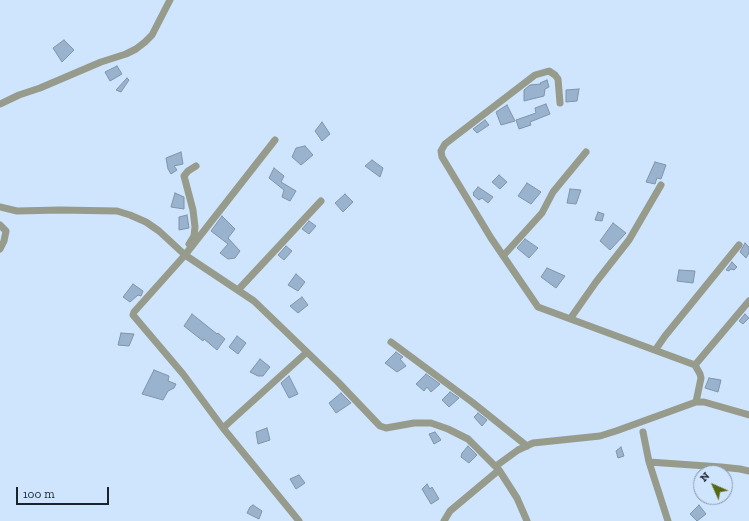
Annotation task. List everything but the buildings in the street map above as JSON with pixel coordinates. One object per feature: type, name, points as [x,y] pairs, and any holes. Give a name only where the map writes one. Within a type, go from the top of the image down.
[{"type":"street","points":[[0,104],[19,95],[136,49],[152,35],[170,0]]},
{"type":"street","points":[[560,103],[558,79],[553,72],[542,72],[526,81],[445,144],[442,147],[442,157],[503,256],[538,307],[695,364],[701,378],[696,402]]},
{"type":"street","points":[[275,140],[187,252],[133,315],[183,374],[223,428],[299,521]]},
{"type":"street","points":[[503,256],[542,213],[553,192],[586,152]]},
{"type":"street","points":[[187,252],[188,246],[194,236],[195,227],[193,210],[184,179],[186,173],[196,166]]},
{"type":"street","points":[[570,318],[629,240],[661,185]]},
{"type":"street","points":[[238,290],[321,201]]},
{"type":"street","points":[[0,207],[17,211],[94,210],[117,212],[130,214],[146,222],[262,308],[338,382],[380,426],[390,428],[414,423],[430,423],[439,425],[468,439],[498,468],[518,498],[527,521]]},
{"type":"street","points":[[0,225],[6,231],[4,241],[0,248]]},
{"type":"street","points":[[656,349],[668,331],[739,245]]},
{"type":"street","points":[[695,364],[749,301]]},
{"type":"street","points":[[391,342],[472,402],[527,446]]},
{"type":"street","points":[[223,428],[307,352]]},
{"type":"street","points":[[444,521],[450,511],[518,450],[527,446],[549,441],[600,436],[696,402],[704,402],[749,415]]},
{"type":"street","points":[[643,432],[649,462],[668,521]]},
{"type":"street","points":[[649,462],[721,467],[749,471]]}]
